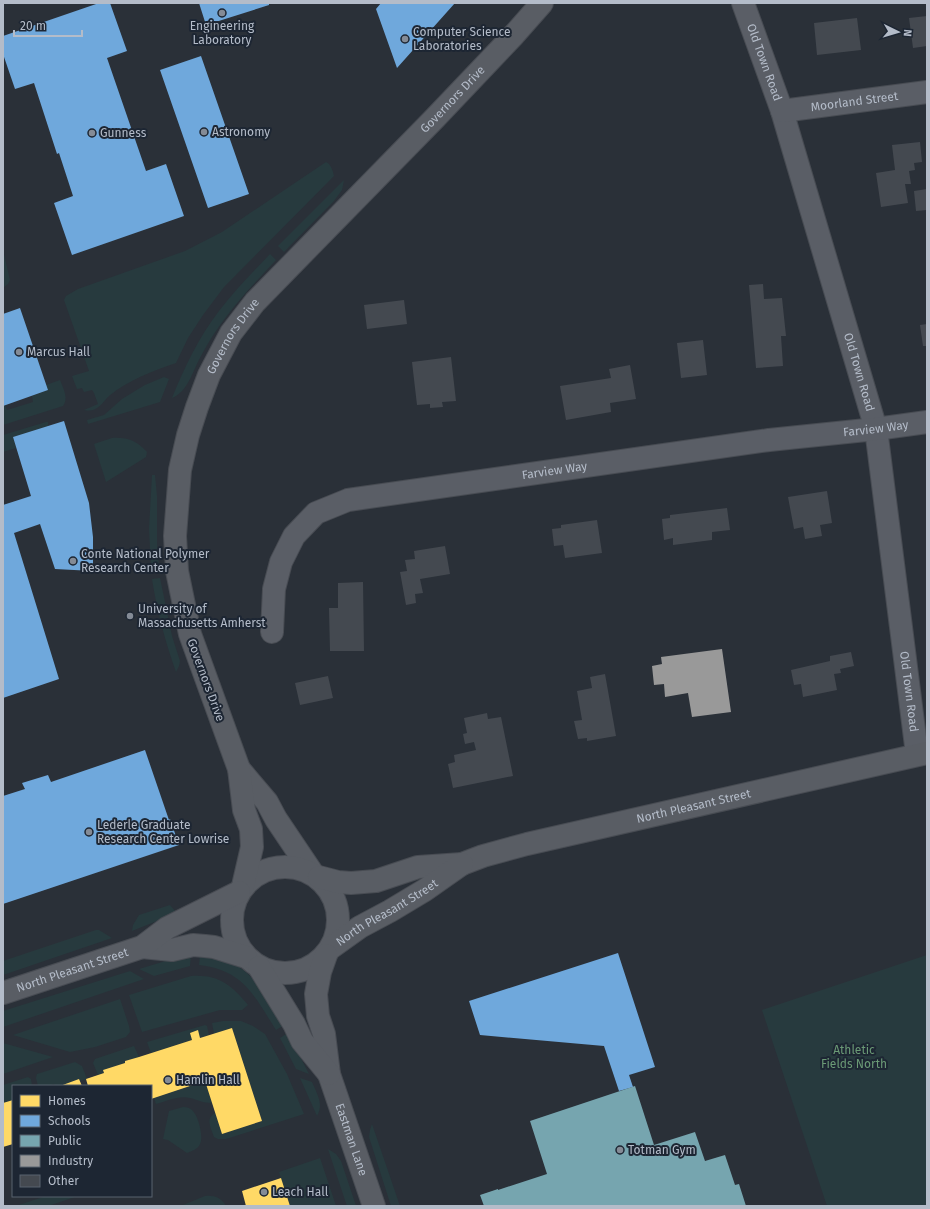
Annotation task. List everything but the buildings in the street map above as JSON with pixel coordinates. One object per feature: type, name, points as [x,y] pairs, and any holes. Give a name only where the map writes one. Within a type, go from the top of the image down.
[{"type":"main road","name":"Governors Drive","points":[[241,889],[252,847],[251,829],[244,810],[239,769],[190,634],[177,570],[175,536],[180,470],[197,407],[209,375],[231,333],[255,302],[435,118],[517,32],[542,3]]},
{"type":"main road","name":"North Pleasant Street","points":[[329,951],[360,927],[424,890],[462,864],[483,856],[527,844],[922,754]]},
{"type":"main road","name":"Governors Drive","points":[[239,769],[267,802],[276,819],[316,876]]},
{"type":"main road","name":"North Pleasant Street","points":[[316,876],[338,882],[351,883],[376,881],[418,868],[462,864]]},
{"type":"main road","points":[[289,866],[316,876],[332,893],[337,906],[339,920],[337,933],[329,951],[312,966],[295,972],[277,973],[253,962],[239,948],[233,934],[231,920],[233,905],[241,889],[256,874],[272,867],[289,866]]},
{"type":"main road","name":"North Pleasant Street","points":[[3,993],[142,948],[167,928],[241,889]]},
{"type":"main road","name":"North Pleasant Street","points":[[142,948],[172,950],[193,945],[214,947],[253,962]]},
{"type":"main road","name":"Eastman Lane","points":[[329,951],[320,972],[316,994],[318,1016],[324,1034],[329,1074],[374,1206]]},
{"type":"main road","name":"Eastman Lane","points":[[253,962],[294,1024],[302,1041],[329,1074]]},
{"type":"street","name":"Old Town Road","points":[[743,3],[782,111],[876,429],[922,754]]},
{"type":"street","name":"Moorland Street","points":[[782,111],[927,92]]},
{"type":"street","name":"Farview Way","points":[[272,632],[274,589],[281,562],[294,536],[316,513],[348,500],[769,440],[927,422]]},
{"type":"green space","points":[[326,162],[330,166],[334,176],[224,287],[188,338],[176,363],[124,385],[109,396],[96,409],[88,411],[84,410],[98,404],[92,390],[84,392],[82,388],[77,389],[72,376],[89,371],[64,300],[66,296],[78,289],[185,251],[222,232]]},
{"type":"green space","points":[[344,180],[342,190],[334,201],[284,252],[278,246]]},
{"type":"green space","points":[[3,250],[10,280],[3,288]]},
{"type":"green space","points":[[270,254],[276,260],[226,317],[209,342],[186,386],[178,395],[172,398],[192,353],[205,331],[231,296]]},
{"type":"green space","points":[[164,377],[169,379],[160,402],[88,424],[87,420],[104,415],[122,399],[145,385]]},
{"type":"green space","points":[[60,380],[65,396],[65,403],[63,406],[3,425],[3,406],[5,405],[7,410],[33,402],[32,396],[48,390],[46,385]]},
{"type":"green space","points":[[48,422],[48,426],[13,437],[16,448],[3,452],[3,435]]},
{"type":"green space","points":[[112,438],[131,440],[147,452],[146,457],[106,482],[94,444]]},
{"type":"green space","points":[[152,475],[155,475],[157,496],[157,542],[159,568],[151,568],[149,529]]},
{"type":"green space","points":[[160,578],[172,636],[180,661],[176,672],[168,649],[154,591],[152,579]]},
{"type":"green space","points":[[170,905],[176,912],[132,931],[133,925],[139,915]]},
{"type":"green space","points":[[99,930],[112,938],[3,975],[3,961]]},
{"type":"green space","points":[[191,955],[190,966],[154,976],[139,969],[179,957]]},
{"type":"green space","points":[[200,955],[230,962],[247,973],[261,989],[284,1025],[276,1030],[261,1006],[246,987],[227,972],[199,965]]},
{"type":"green space","name":"Athletic Fields North","points":[[927,955],[927,1206],[827,1206],[762,1010]]},
{"type":"green space","points":[[130,971],[144,979],[3,1027],[3,1011]]},
{"type":"green space","points":[[191,976],[209,977],[224,982],[248,1005],[242,1010],[220,1010],[142,1032],[129,995]]},
{"type":"green space","points":[[120,999],[130,1032],[126,1037],[95,1047],[70,1052],[13,1035]]},
{"type":"green space","points":[[223,1021],[241,1021],[253,1026],[265,1034],[287,1074],[304,1114],[226,1139],[218,1139],[214,1137],[209,1121],[215,1113],[222,1134],[262,1121],[232,1028],[214,1034],[212,1023]]},
{"type":"green space","points":[[205,1025],[207,1026],[209,1035],[200,1038],[198,1031],[190,1033],[192,1040],[151,1053],[147,1042]]},
{"type":"green space","points":[[288,1033],[309,1074],[296,1069],[280,1038]]},
{"type":"green space","points":[[3,1043],[53,1057],[3,1074]]},
{"type":"green space","points":[[134,1046],[139,1057],[103,1070],[104,1073],[98,1075],[93,1063],[95,1059]]},
{"type":"green space","points":[[75,1062],[82,1066],[87,1079],[63,1085],[38,1085],[36,1078],[37,1074]]},
{"type":"green space","points":[[28,1077],[31,1079],[32,1085],[12,1085],[12,1100],[3,1103],[3,1085]]},
{"type":"green space","points":[[300,1078],[312,1082],[318,1095],[320,1107],[317,1116]]},
{"type":"green space","points":[[205,1081],[212,1103],[182,1097],[156,1104],[154,1098]]},
{"type":"green space","points":[[187,1107],[192,1110],[196,1116],[200,1126],[201,1136],[201,1141],[198,1147],[187,1153],[168,1140],[163,1139],[169,1111]]},
{"type":"green space","points":[[372,1124],[400,1206],[391,1206],[369,1137]]},
{"type":"green space","points":[[328,1149],[336,1154],[341,1161],[356,1206],[347,1206]]},
{"type":"green space","points":[[320,1158],[336,1206],[290,1206],[279,1172]]},
{"type":"green space","points":[[205,1196],[217,1198],[226,1206],[183,1205]]},
{"type":"green space","points":[[43,1197],[75,1197],[48,1206],[16,1206]]},
{"type":"place","name":"Engineering Laboratory","points":[[222,13]]},
{"type":"place","name":"Computer Science Laboratories","points":[[405,39]]},
{"type":"place","name":"Astronomy","points":[[204,132]]},
{"type":"place","name":"Gunness","points":[[92,133]]},
{"type":"place","name":"Marcus Hall","points":[[19,352]]},
{"type":"place","name":"Conte National Polymer Research Center","points":[[73,561]]},
{"type":"place","name":"University of Massachusetts Amherst","points":[[130,616]]},
{"type":"place","name":"Lederle Graduate Research Center Lowrise","points":[[89,832]]},
{"type":"place","name":"Hamlin Hall","points":[[168,1080]]},
{"type":"place","name":"Totman Gym","points":[[620,1150]]},
{"type":"place","name":"Leach Hall","points":[[264,1192]]}]
